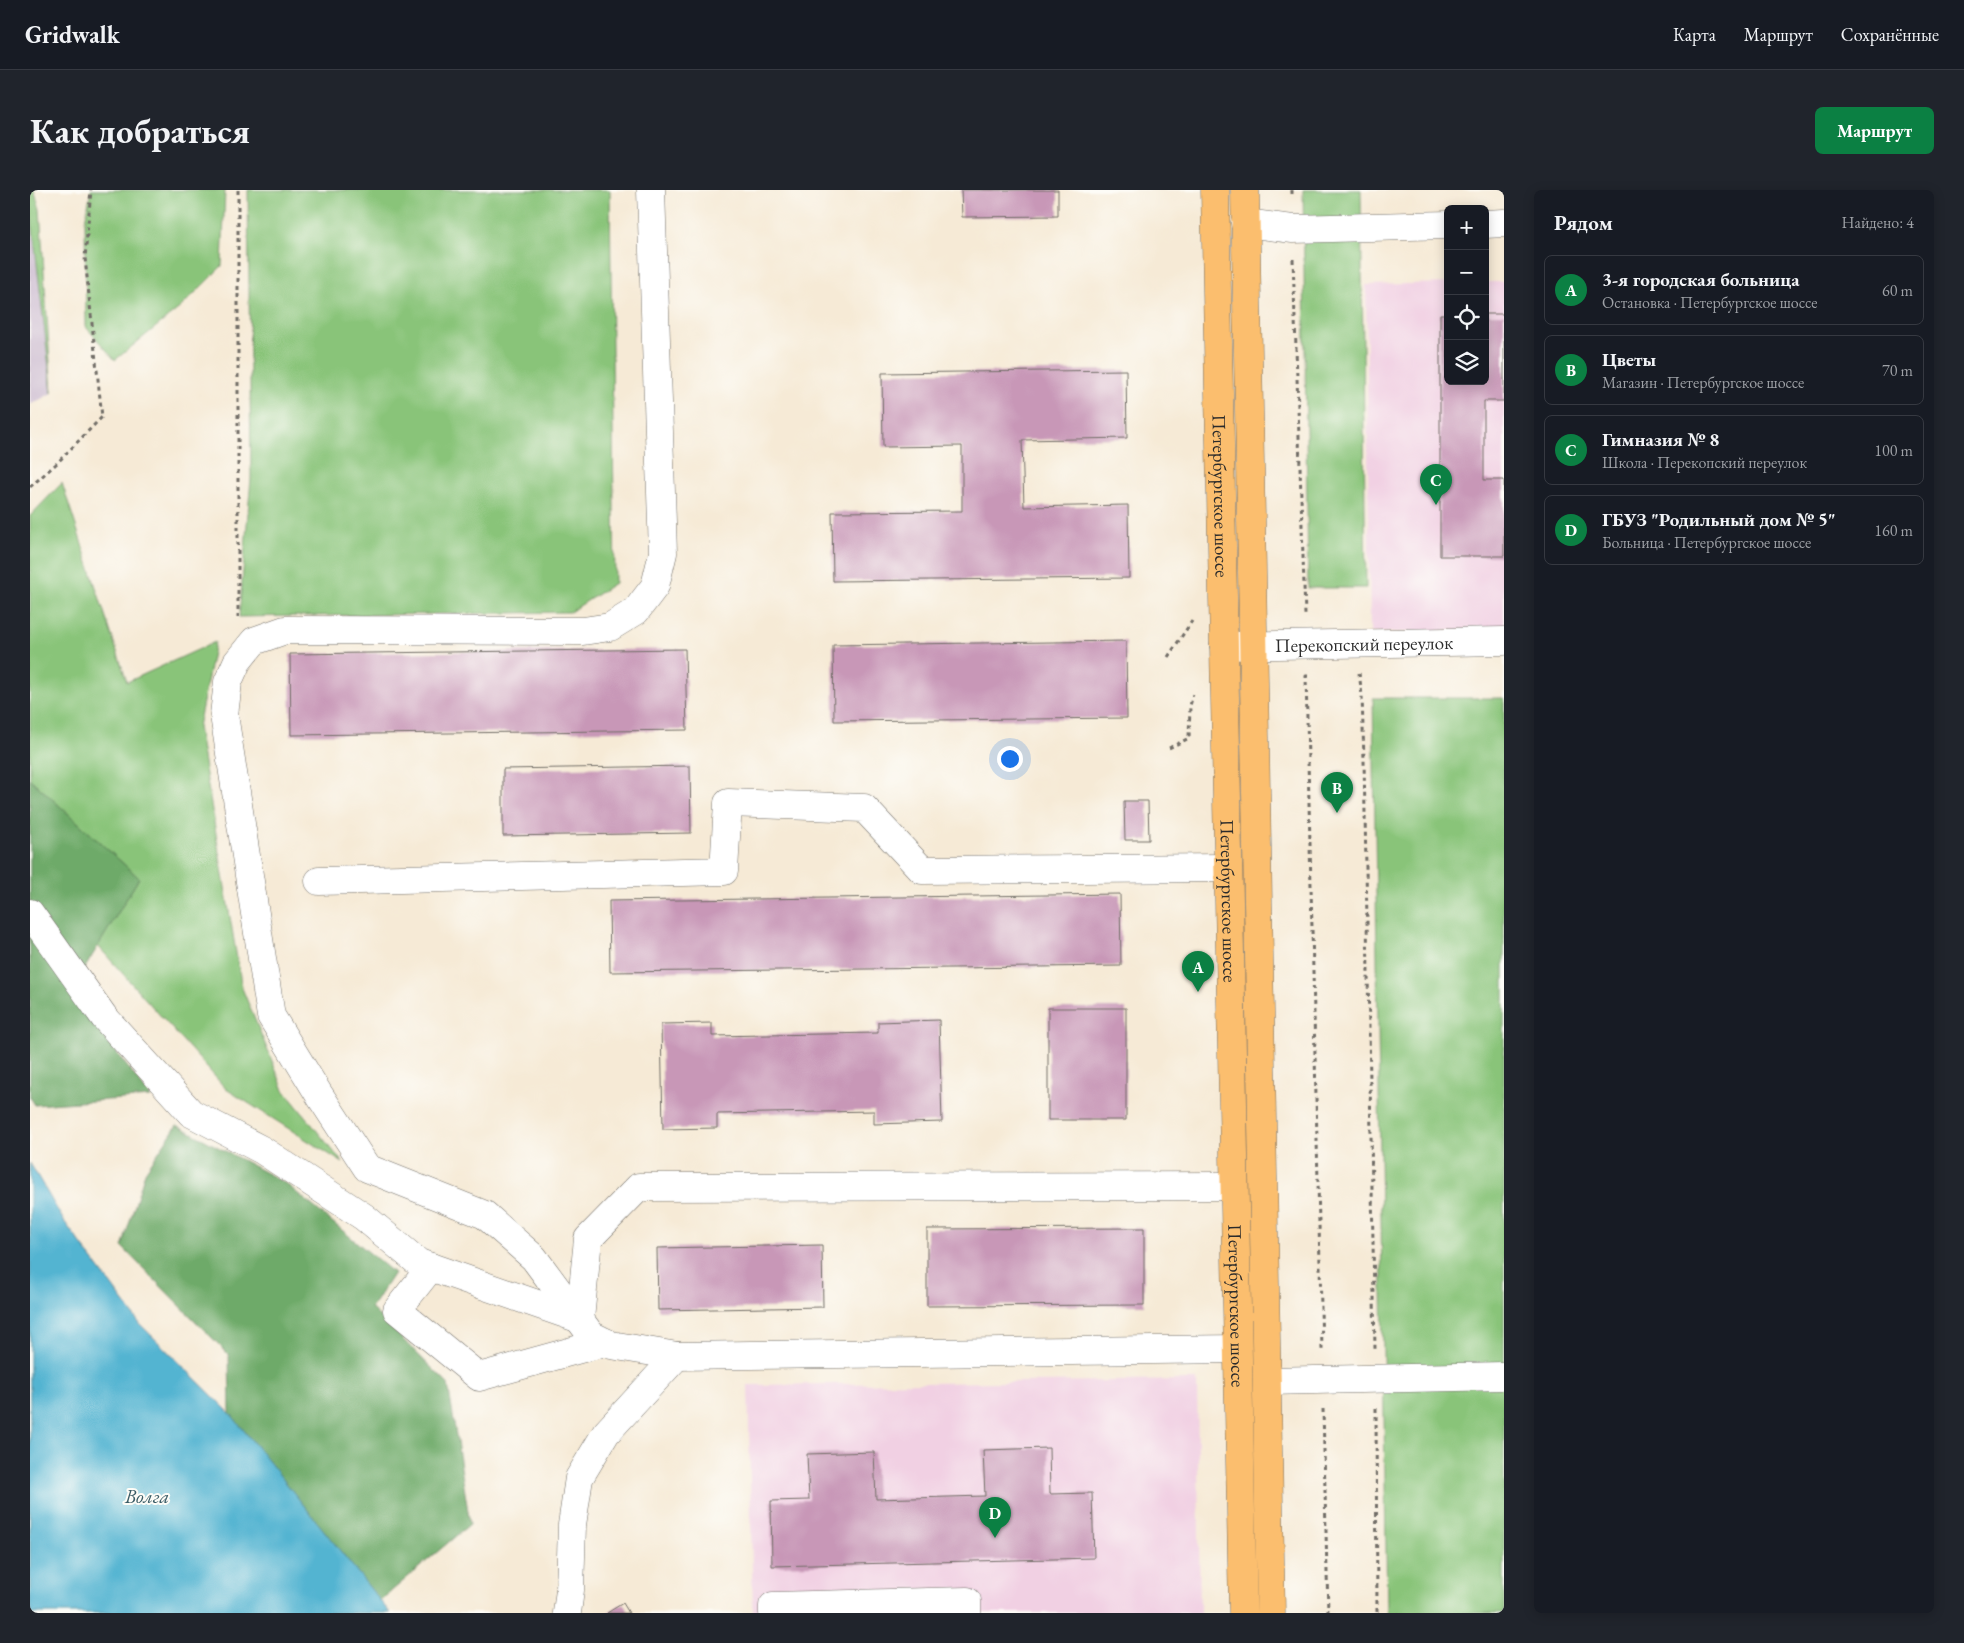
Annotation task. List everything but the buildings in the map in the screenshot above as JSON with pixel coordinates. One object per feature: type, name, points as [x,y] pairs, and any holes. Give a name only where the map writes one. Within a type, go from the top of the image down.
[{"type":"main road","name":"Петербургское шоссе","points":[[1215,190],[1243,1613]]},
{"type":"main road","name":"Петербургское шоссе","points":[[1244,190],[1271,1613]]},
{"type":"main road","points":[[1237,1349],[1248,1354],[1256,1362],[1267,1385]]},
{"type":"street","points":[[651,190],[663,553],[655,586],[636,612],[610,628],[583,631],[285,630],[254,641],[238,662],[228,682],[224,716],[271,1016],[320,1096],[368,1168],[485,1216],[534,1258],[591,1335],[611,1345],[677,1356],[1237,1349]]},
{"type":"street","points":[[1245,223],[1293,229],[1444,225]]},
{"type":"street","points":[[1489,224],[1504,223]]},
{"type":"street","name":"Перекопский переулок","points":[[1224,646],[1504,641]]},
{"type":"street","points":[[319,881],[724,872],[728,803],[864,808],[922,870],[1228,868]]},
{"type":"street","points":[[30,913],[104,1017],[191,1113],[262,1150],[364,1217],[419,1263],[580,1319]]},
{"type":"street","points":[[580,1319],[588,1239],[639,1187],[1234,1186]]},
{"type":"street","points":[[431,1267],[397,1310],[479,1377],[605,1342]]},
{"type":"street","points":[[567,1613],[572,1525],[579,1478],[606,1433],[677,1356]]},
{"type":"street","points":[[1267,1385],[1323,1381],[1504,1376]]},
{"type":"street","points":[[773,1613],[773,1606],[966,1600],[967,1613]]},
{"type":"path","points":[[30,487],[56,464],[102,416],[85,258],[91,190]]},
{"type":"path","points":[[238,190],[238,662]]},
{"type":"path","points":[[1293,255],[1305,617],[1314,617]]},
{"type":"path","points":[[1168,657],[1197,614]]},
{"type":"path","points":[[1358,670],[1362,695],[1364,760],[1376,1380],[1378,1613]]},
{"type":"path","points":[[1315,675],[1306,676],[1328,1613]]},
{"type":"shaded area","points":[[30,204],[52,393],[30,405]]},
{"type":"shaded area","points":[[1489,282],[1504,282],[1504,629],[1370,633],[1366,285],[1444,283],[1444,385],[1489,385]]},
{"type":"shaded area","points":[[1197,1380],[1200,1613],[753,1613],[748,1385]]},
{"type":"green space","points":[[30,190],[34,190],[40,209],[52,393],[30,204]]},
{"type":"green space","points":[[91,190],[225,190],[222,266],[182,306],[115,360],[86,327],[85,221]]},
{"type":"green space","points":[[248,190],[610,190],[615,583],[570,612],[239,617],[251,478]]},
{"type":"green space","points":[[1303,190],[1361,190],[1366,588],[1308,588]]},
{"type":"green space","points":[[62,483],[127,682],[215,642],[198,727],[242,988],[284,1090],[343,1163],[226,1089],[98,946],[139,878],[30,779],[30,516]]},
{"type":"green space","points":[[1373,698],[1504,698],[1504,1613],[1387,1613]]},
{"type":"green space","points":[[30,779],[139,878],[70,993],[151,1097],[35,1105],[30,1097]]},
{"type":"green space","points":[[177,1125],[285,1183],[394,1273],[371,1308],[448,1384],[470,1524],[380,1601],[230,1413],[229,1355],[122,1247],[145,1172]]},
{"type":"water","name":"Волга","points":[[30,1163],[64,1221],[140,1324],[230,1413],[390,1613],[30,1613]]},
{"type":"place","name":"Гимназия № 8","points":[[1436,505]]},
{"type":"place","name":"Цветы","points":[[1337,813]]},
{"type":"place","name":"3-я городская больница","points":[[1198,992]]},
{"type":"place","name":"ГБУЗ \"Родильный дом № 5\"","points":[[995,1538]]}]
